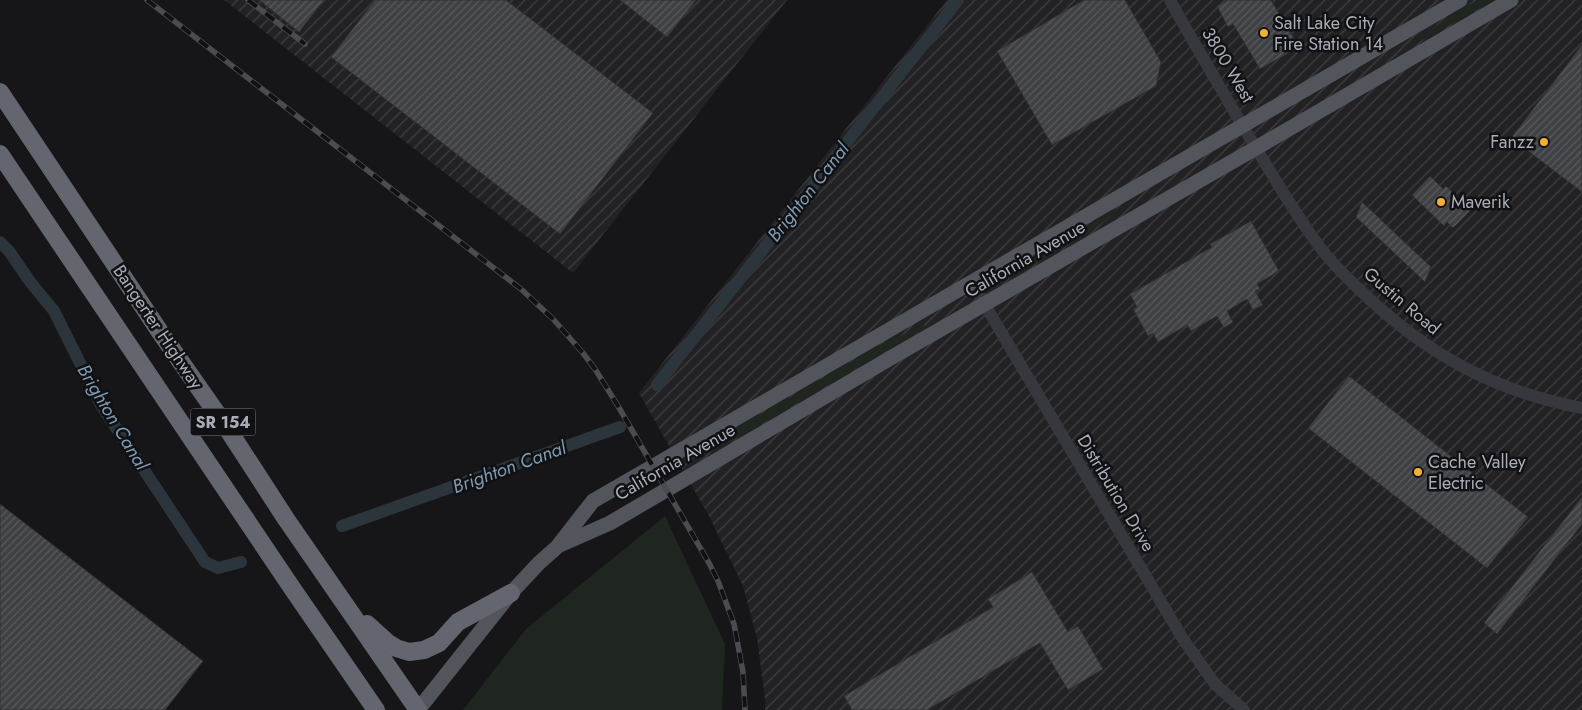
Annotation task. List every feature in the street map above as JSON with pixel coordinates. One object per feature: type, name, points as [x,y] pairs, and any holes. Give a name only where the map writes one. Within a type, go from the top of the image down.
[{"type":"highway","name":"Bangerter Highway","points":[[0,92],[160,332],[227,428],[286,519],[418,710]]},
{"type":"highway","name":"Bangerter Highway","points":[[0,154],[376,710]]},
{"type":"highway","points":[[349,610],[392,646],[404,651],[419,651],[429,649],[440,643],[458,622],[511,593]]},
{"type":"main road","name":"California Avenue","points":[[418,710],[511,593],[557,547],[593,501],[1460,0]]},
{"type":"main road","name":"California Avenue","points":[[557,547],[610,523],[1511,0]]},
{"type":"street","name":"3800 West","points":[[1170,0],[1256,148]]},
{"type":"street","name":"Gustin Road","points":[[1256,148],[1320,247],[1341,272],[1405,331],[1456,364],[1491,380],[1535,397],[1582,408]]},
{"type":"street","name":"Distribution Drive","points":[[972,283],[1183,639],[1215,684],[1244,710]]},
{"type":"shaded area","points":[[224,0],[787,0],[573,273]]},
{"type":"shaded area","points":[[947,0],[1582,0],[1582,710],[765,710],[757,638],[743,586],[710,518],[639,393]]},
{"type":"shaded area","points":[[1477,0],[1495,0],[1415,44],[1442,21]]},
{"type":"shaded area","points":[[1127,203],[1088,234],[1005,281],[1066,237]]},
{"type":"shaded area","points":[[949,315],[711,453],[706,446],[878,346]]},
{"type":"shaded area","points":[[665,516],[725,644],[722,710],[463,710],[526,629]]},
{"type":"building","points":[[259,0],[324,0],[299,32]]},
{"type":"building","points":[[375,0],[506,0],[653,113],[560,234],[331,57]]},
{"type":"building","points":[[620,0],[696,0],[667,37]]},
{"type":"building","points":[[1084,0],[1125,0],[1161,62],[1156,86],[1052,145],[997,51]]},
{"type":"building","name":"Salt Lake City Fire Station 14","points":[[1228,0],[1271,0],[1299,47],[1260,69],[1233,24],[1228,27],[1217,6]]},
{"type":"building","points":[[1582,45],[1582,192],[1511,138]]},
{"type":"building","name":"Maverik","points":[[1430,176],[1443,189],[1446,186],[1471,210],[1453,228],[1447,222],[1444,226],[1412,195]]},
{"type":"building","points":[[1362,202],[1431,267],[1425,282],[1356,217]]},
{"type":"building","points":[[1251,221],[1279,271],[1257,284],[1260,289],[1255,291],[1263,305],[1253,310],[1247,299],[1227,311],[1233,322],[1224,328],[1217,316],[1191,331],[1187,325],[1158,342],[1153,333],[1148,336],[1133,309],[1137,307],[1130,294],[1212,247],[1210,244]]},
{"type":"building","name":"Cache Valley Electric","points":[[1349,376],[1528,517],[1487,568],[1308,428]]},
{"type":"building","points":[[1582,497],[1582,524],[1497,634],[1484,623]]},
{"type":"building","points":[[0,504],[203,661],[165,710],[0,710]]},
{"type":"building","points":[[1032,572],[1068,632],[1078,626],[1103,669],[1068,690],[1040,643],[927,710],[852,710],[844,696],[993,607],[988,599]]},
{"type":"waterway","name":"Brighton Canal","points":[[657,385],[958,0]]},
{"type":"waterway","name":"Brighton Canal","points":[[0,242],[9,251],[31,283],[54,311],[101,405],[205,562],[218,568],[241,562]]},
{"type":"waterway","name":"Brighton Canal","points":[[342,526],[620,427]]},
{"type":"railway","points":[[147,0],[521,289],[553,319],[583,353],[618,406],[718,581],[734,624],[743,672],[745,710]]},
{"type":"railway","points":[[248,0],[305,44]]},
{"type":"place","name":"Salt Lake City Fire Station 14","points":[[1264,33]]},
{"type":"place","name":"Fanzz","points":[[1544,142]]},
{"type":"place","name":"Maverik","points":[[1441,202]]},
{"type":"place","name":"Cache Valley Electric","points":[[1418,472]]}]
